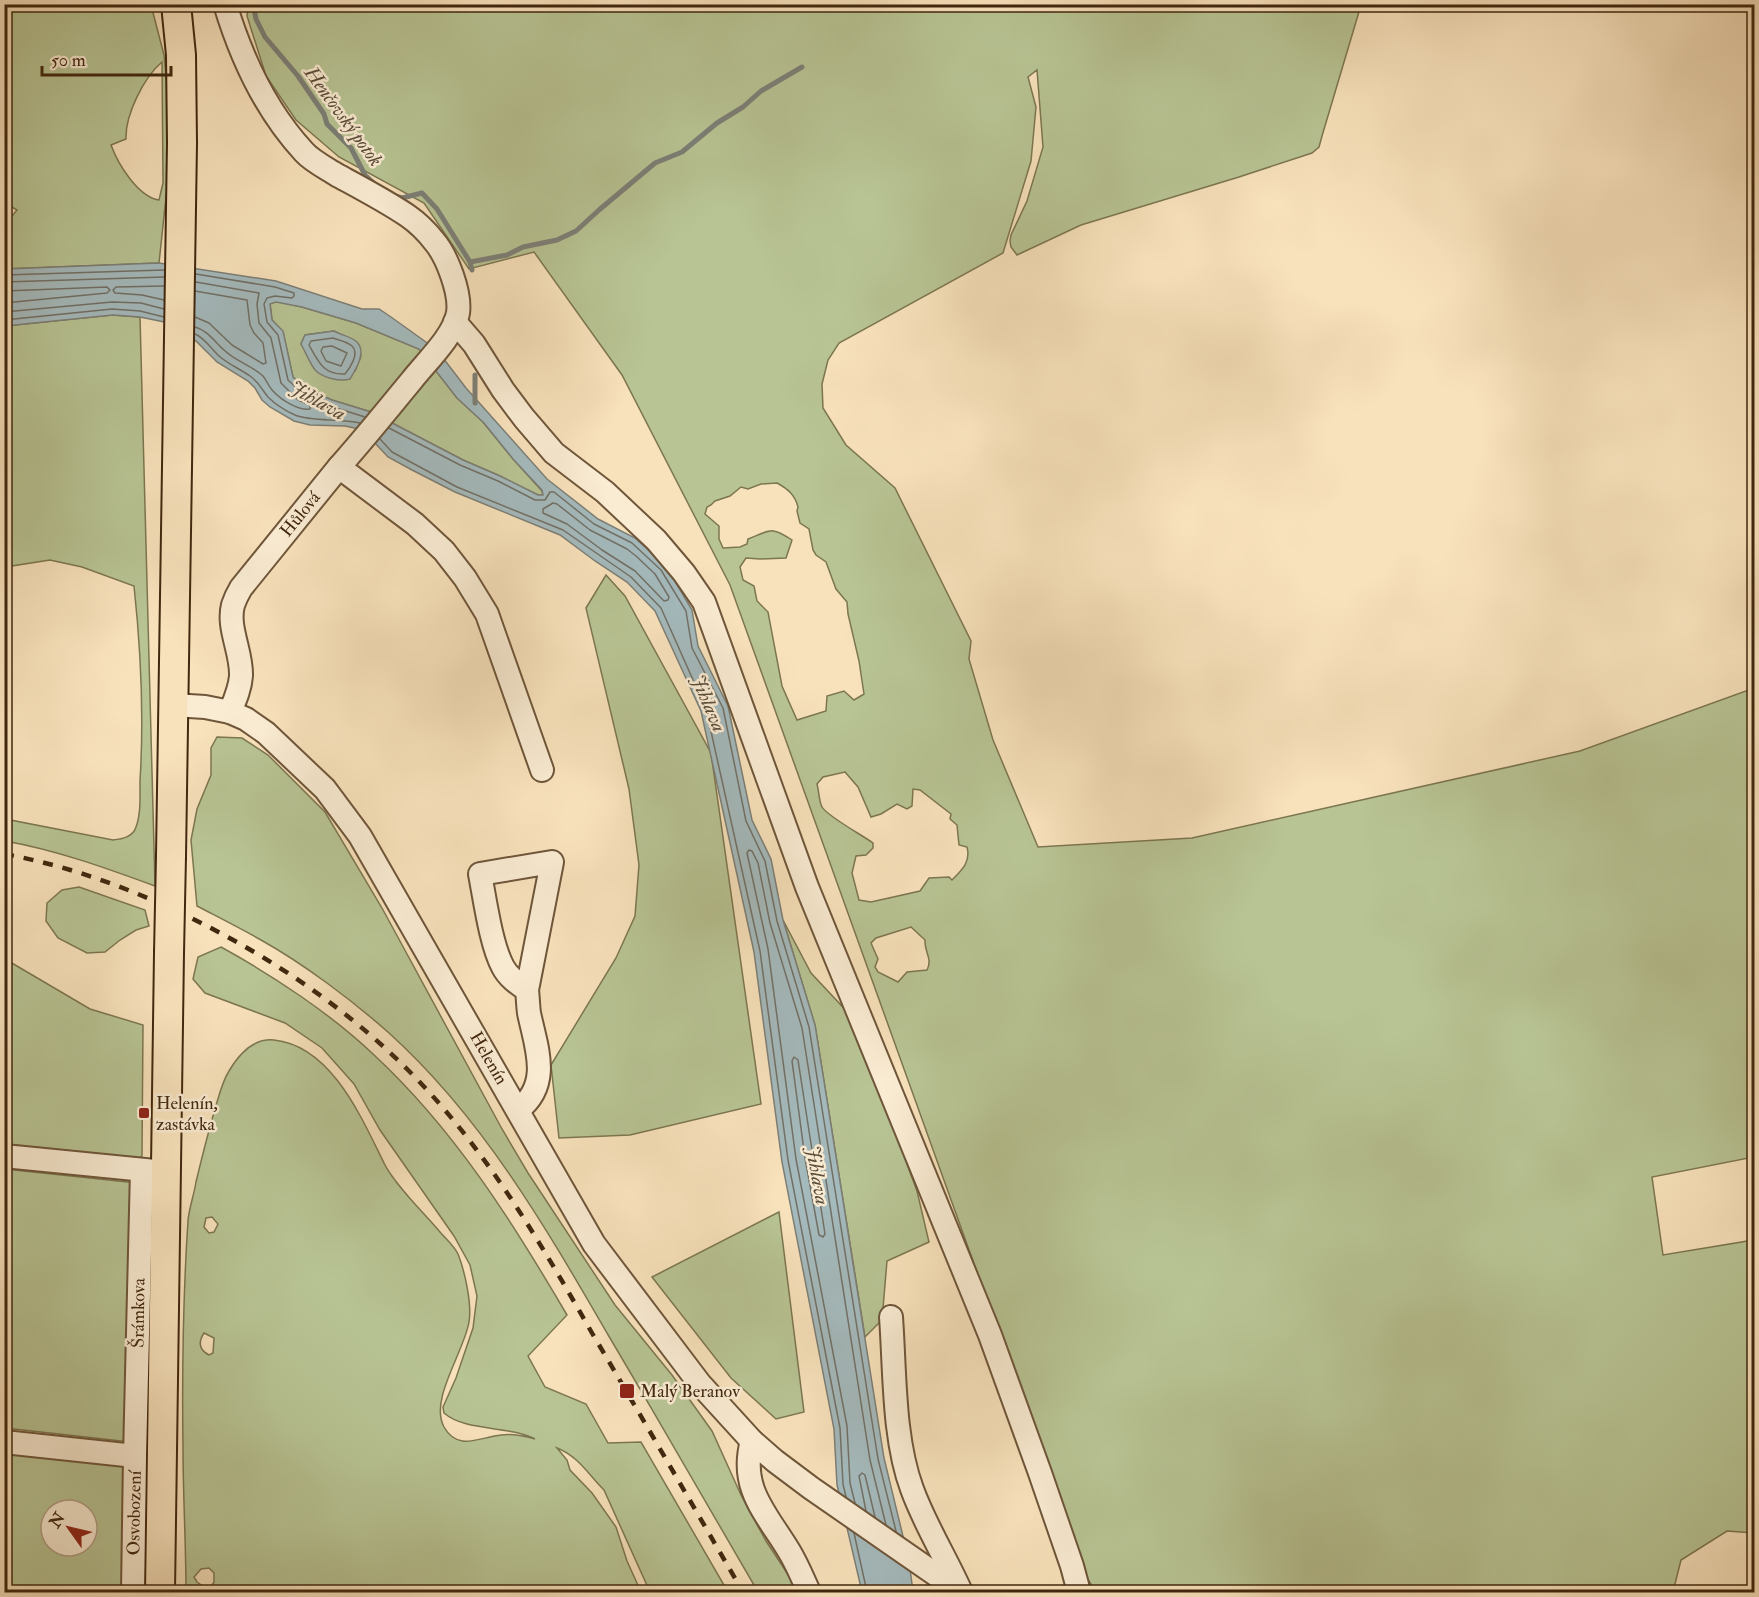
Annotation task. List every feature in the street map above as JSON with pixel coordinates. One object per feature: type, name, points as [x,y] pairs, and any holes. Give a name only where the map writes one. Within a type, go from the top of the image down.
[{"type":"main road","points":[[160,1593],[154,1171],[169,953],[171,856],[181,237],[181,55],[176,4]]},
{"type":"street","points":[[225,4],[244,58],[258,85],[282,124],[305,154],[408,216],[436,242],[446,261],[458,300],[455,322],[474,344],[503,390],[554,453],[605,492],[656,540],[684,573],[704,602],[807,887],[990,1335],[1047,1493],[1079,1593]]},
{"type":"street","name":"Hůlová","points":[[230,712],[241,679],[231,618],[233,603],[241,588],[443,342],[455,322]]},
{"type":"street","points":[[339,467],[415,524],[444,551],[465,578],[487,614],[542,770]]},
{"type":"street","name":"Helenín","points":[[172,705],[205,707],[230,712],[246,719],[266,733],[326,789],[360,836],[594,1244],[700,1384],[752,1441],[775,1461],[961,1593]]},
{"type":"street","points":[[518,1110],[526,1104],[538,1082],[539,1059],[527,990],[552,862],[480,874],[495,948],[503,968],[513,980],[527,990]]},
{"type":"street","points":[[4,1156],[154,1171]]},
{"type":"street","name":"Šrámkova","points":[[135,1456],[154,1171]]},
{"type":"street","points":[[891,1317],[898,1425],[905,1467],[912,1490],[961,1593]]},
{"type":"street","points":[[752,1441],[748,1456],[748,1472],[753,1494],[791,1554],[809,1593]]},
{"type":"street","name":"Osvobození","points":[[4,1442],[135,1456],[133,1593]]},
{"type":"green space","points":[[248,4],[1361,5],[1319,147],[1312,153],[1081,225],[1017,255],[1011,247],[1011,235],[1027,201],[1043,147],[1037,70],[1028,77],[1036,107],[1031,161],[1003,253],[839,343],[828,360],[822,384],[823,408],[846,445],[895,488],[971,641],[969,659],[993,740],[1038,847],[1192,838],[1580,751],[1754,688],[1754,1157],[1652,1177],[1663,1255],[1754,1240],[1754,1533],[1727,1531],[1681,1560],[1673,1592],[1096,1592],[1087,1578],[730,585],[622,375],[534,252],[469,269],[424,203],[339,157],[296,120],[266,76],[247,16]],"holes":[[[777,483],[788,490],[795,499],[800,523],[809,529],[813,550],[826,562],[836,589],[847,602],[864,694],[854,700],[844,691],[827,696],[826,711],[797,720],[782,686],[768,612],[757,601],[754,586],[743,580],[740,567],[746,558],[786,558],[792,540],[771,531],[748,539],[747,544],[740,547],[723,548],[719,539],[719,526],[705,514],[707,507],[715,501],[730,496],[741,487],[748,489],[761,484]],[[845,772],[858,787],[871,817],[897,804],[907,809],[912,806],[913,789],[920,790],[951,814],[950,819],[957,825],[959,845],[967,847],[968,857],[965,865],[952,880],[949,877],[929,878],[920,891],[871,902],[859,900],[852,873],[856,856],[866,855],[873,848],[873,843],[825,811],[820,802],[817,784],[823,777]],[[911,927],[925,940],[929,958],[927,970],[907,972],[898,982],[878,972],[875,967],[878,959],[871,943],[876,938]]]},
{"type":"green space","points":[[5,5],[151,5],[164,55],[172,141],[159,263],[5,269],[5,225],[17,210],[5,203]],"holes":[[[162,62],[163,183],[159,200],[144,193],[124,170],[111,145],[126,139],[129,119],[137,97],[149,77]]]},
{"type":"green space","points":[[276,301],[302,307],[356,323],[419,349],[457,398],[482,421],[543,495],[538,495],[463,460],[371,412],[306,389],[293,377],[283,332],[272,320],[270,303]],"holes":[[[334,331],[361,356],[355,371],[307,354],[301,344],[305,335]]]},
{"type":"green space","points":[[112,315],[140,317],[155,886],[62,854],[5,841],[5,819],[113,840],[130,835],[136,827],[139,816],[142,708],[134,586],[82,567],[50,560],[5,567],[5,326]]},
{"type":"green space","points":[[606,575],[625,596],[711,753],[761,1104],[630,1135],[559,1138],[551,1065],[616,958],[635,916],[639,865],[629,789],[586,608]]},
{"type":"green space","points":[[217,737],[242,738],[268,755],[325,812],[382,908],[528,1173],[615,1305],[672,1375],[712,1431],[741,1495],[798,1592],[758,1592],[560,1253],[510,1174],[454,1100],[389,1033],[344,996],[277,950],[197,906],[191,840],[197,809],[211,775],[211,748]]},
{"type":"green space","points":[[79,887],[145,910],[149,926],[136,930],[105,952],[87,953],[58,938],[46,921],[47,903],[62,890]]},
{"type":"green space","points":[[783,920],[811,973],[853,1018],[917,1191],[929,1242],[887,1261],[882,1320],[865,1337],[815,1025]]},
{"type":"green space","points":[[221,947],[300,996],[357,1039],[430,1113],[480,1177],[525,1245],[567,1315],[528,1356],[545,1387],[586,1404],[608,1443],[641,1442],[728,1592],[650,1592],[604,1490],[577,1461],[557,1448],[567,1460],[570,1470],[592,1493],[616,1527],[627,1561],[641,1592],[186,1592],[183,1363],[189,1216],[207,1136],[224,1080],[242,1053],[253,1044],[274,1040],[294,1045],[313,1056],[329,1070],[355,1107],[390,1173],[458,1254],[467,1288],[470,1315],[466,1334],[444,1390],[441,1416],[444,1427],[450,1435],[463,1441],[505,1434],[535,1439],[512,1432],[464,1423],[444,1413],[443,1407],[456,1378],[473,1328],[477,1296],[470,1265],[454,1236],[380,1130],[354,1084],[322,1048],[285,1023],[205,993],[193,979],[198,957]],"holes":[[[212,1217],[218,1224],[214,1232],[209,1233],[204,1227],[206,1218]],[[204,1333],[214,1338],[213,1353],[209,1355],[201,1348]],[[209,1568],[214,1573],[214,1582],[209,1590],[197,1582],[194,1577],[201,1569]]]},
{"type":"green space","points":[[5,959],[90,1009],[143,1025],[142,1156],[139,1158],[5,1144]]},
{"type":"green space","points":[[5,1169],[137,1183],[130,1442],[5,1428]]},
{"type":"green space","points":[[779,1212],[804,1412],[776,1419],[731,1378],[652,1277]]},
{"type":"green space","points":[[5,1453],[130,1466],[127,1592],[5,1592]]},
{"type":"water","name":"Jihlava","points":[[159,263],[276,281],[362,309],[379,309],[437,350],[466,388],[547,479],[598,519],[635,538],[666,566],[692,610],[698,646],[728,706],[752,820],[771,859],[783,920],[815,1025],[884,1458],[909,1561],[913,1592],[862,1592],[837,1485],[834,1429],[782,1162],[754,952],[701,711],[655,611],[627,582],[560,535],[455,492],[412,470],[388,457],[359,429],[345,426],[310,425],[294,421],[270,407],[248,381],[217,362],[196,341],[179,336],[169,323],[140,317],[113,315],[5,326],[4,269]],"holes":[[[276,302],[356,323],[419,349],[457,398],[484,423],[542,490],[543,495],[538,495],[463,460],[371,412],[306,389],[293,377],[283,331],[272,320],[270,304]]]},
{"type":"water","points":[[334,331],[352,339],[360,346],[360,360],[350,379],[337,380],[316,371],[301,344],[305,335]]},
{"type":"waterway","name":"Henčovský potok","points":[[253,4],[256,19],[265,37],[298,76],[324,114],[327,124],[351,148],[365,175],[377,186]]},
{"type":"waterway","points":[[470,262],[507,255],[523,247],[557,240],[576,231],[655,163],[682,152],[761,91],[802,67]]},
{"type":"waterway","name":"Henčovský potok","points":[[395,196],[402,198],[422,193],[437,209],[470,262],[472,270]]},
{"type":"waterway","name":"Henčovský potok","points":[[475,375],[475,403]]},
{"type":"railway","points":[[4,854],[57,866],[110,883],[160,903],[209,927],[263,957],[314,991],[363,1029],[408,1070],[436,1099],[486,1162],[531,1229],[743,1592]]},
{"type":"place","name":"Helenín, zastávka","points":[[144,1113]]},
{"type":"place","name":"Malý Beranov","points":[[627,1391]]}]
